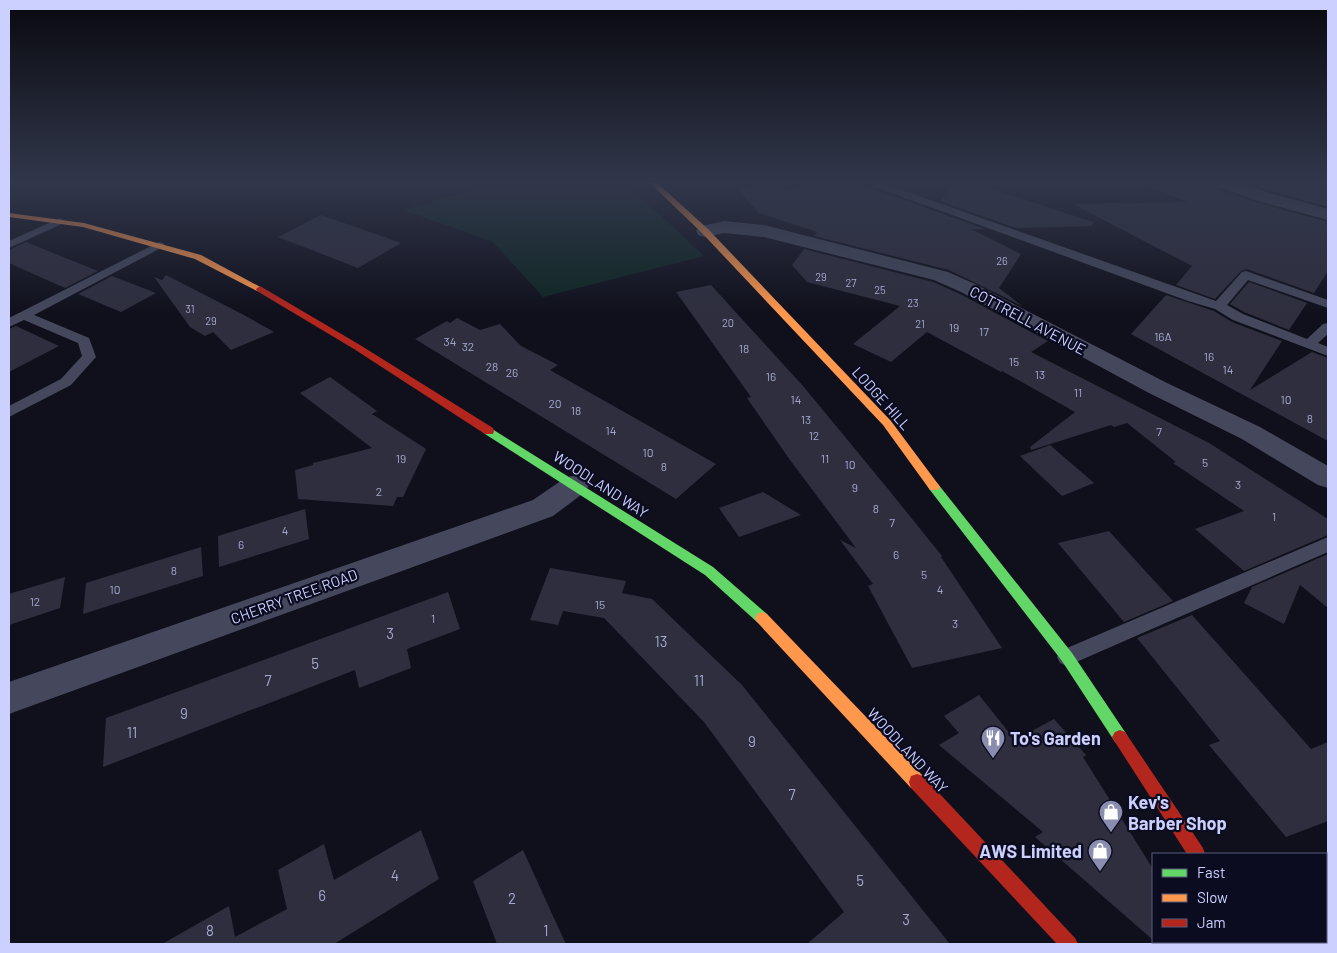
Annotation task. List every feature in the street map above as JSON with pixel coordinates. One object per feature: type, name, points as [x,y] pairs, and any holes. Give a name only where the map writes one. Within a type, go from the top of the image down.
[{"type":"street","name":"WOODLAND WAY","points":[[86,225],[159,245],[198,258],[279,299],[709,571],[770,625],[1069,944]]},
{"type":"street","name":"LODGE HILL","points":[[699,225],[887,423],[976,542],[1067,657],[1196,853]]},
{"type":"street","name":"COTTRELL AVENUE","points":[[705,231],[724,227],[764,231],[941,276],[968,288],[1158,388],[1251,433],[1328,478]]},
{"type":"street","name":"CHERRY TREE ROAD","points":[[9,698],[543,508],[575,485]]},
{"type":"lane","points":[[9,245],[50,225]]},
{"type":"lane","points":[[992,225],[1219,306],[1238,317],[1310,343],[1328,352]]},
{"type":"lane","points":[[9,323],[159,245]]},
{"type":"lane","points":[[1219,306],[1246,275],[1328,304]]},
{"type":"lane","points":[[9,412],[66,382],[88,357],[84,341],[25,316]]},
{"type":"lane","points":[[1310,343],[1328,327]]},
{"type":"lane","points":[[1067,657],[1328,544]]},
{"type":"green space","points":[[447,225],[671,225],[704,256],[543,297],[493,242]]},
{"type":"building","points":[[301,225],[351,225],[401,243],[358,268],[278,237]]},
{"type":"building","points":[[797,225],[975,225],[985,229],[971,229],[1021,254],[999,288],[1022,306],[949,270],[814,236],[817,232]]},
{"type":"building","points":[[1009,225],[1092,225],[1092,226],[1016,228]]},
{"type":"building","points":[[1114,225],[1328,225],[1328,271],[1314,293],[1247,269],[1241,271],[1215,299],[1176,285],[1192,266]]},
{"type":"building","points":[[26,242],[98,271],[65,288],[9,263],[9,250]]},
{"type":"building","points":[[804,249],[933,282],[960,294],[1048,341],[1031,352],[1209,443],[1328,519],[1328,535],[1244,571],[1195,529],[1244,511],[1173,463],[1176,462],[1127,423],[1114,427],[1111,425],[1031,450],[1030,447],[1075,412],[927,332],[891,362],[853,344],[900,306],[807,282],[792,265]]},
{"type":"building","points":[[166,275],[274,332],[231,350],[213,332],[205,336],[190,327],[154,277],[162,280]]},
{"type":"building","points":[[112,276],[156,293],[121,312],[78,294]]},
{"type":"building","points":[[1249,282],[1307,303],[1289,330],[1244,312],[1230,304]]},
{"type":"building","points":[[711,285],[803,386],[942,556],[1002,648],[912,668],[868,586],[873,584],[840,540],[856,548],[790,460],[747,398],[751,397],[676,292]]},
{"type":"building","points":[[1166,295],[1214,311],[1232,322],[1282,341],[1250,390],[1312,352],[1328,358],[1328,441],[1131,334]]},
{"type":"building","points":[[457,318],[480,330],[500,324],[521,346],[558,365],[550,370],[716,464],[676,499],[415,339],[447,321],[450,323]]},
{"type":"building","points":[[16,326],[59,346],[9,372],[9,329]]},
{"type":"building","points":[[330,377],[377,411],[372,414],[426,449],[403,497],[397,497],[393,506],[298,499],[295,470],[313,465],[313,463],[372,448],[300,393]]},
{"type":"building","points":[[1050,445],[1094,483],[1062,496],[1020,456]]},
{"type":"building","points":[[763,492],[801,515],[739,537],[719,508]]},
{"type":"building","points":[[305,509],[309,539],[219,567],[218,536]]},
{"type":"building","points":[[1109,531],[1173,601],[1124,622],[1058,543]]},
{"type":"building","points":[[201,547],[203,576],[83,614],[86,583]]},
{"type":"building","points":[[1328,554],[1328,608],[1300,585],[1284,624],[1244,603],[1252,587]]},
{"type":"building","points":[[550,568],[626,581],[622,593],[652,599],[742,685],[950,944],[807,944],[844,912],[704,722],[604,618],[563,611],[558,625],[530,620]]},
{"type":"building","points":[[65,577],[60,608],[9,625],[9,594]]},
{"type":"building","points":[[448,592],[460,629],[407,649],[411,668],[359,688],[355,670],[103,767],[106,718]]},
{"type":"building","points":[[1192,615],[1311,749],[1328,742],[1328,821],[1286,837],[1209,745],[1220,741],[1137,638]]},
{"type":"building","points":[[979,695],[1015,740],[1054,719],[1086,755],[1083,757],[1152,867],[1152,939],[1035,837],[1043,832],[939,745],[959,733],[944,716]]},
{"type":"building","points":[[421,830],[439,879],[334,944],[162,944],[229,906],[235,937],[287,909],[278,870],[324,844],[334,880]]},
{"type":"building","points":[[523,850],[566,944],[497,944],[473,881]]},
{"type":"traffic: fast","points":[[489,431],[709,571],[762,618]]},
{"type":"traffic: fast","points":[[934,487],[1067,657],[1120,737]]},
{"type":"traffic: slow","points":[[86,225],[198,257],[260,289]]},
{"type":"traffic: slow","points":[[699,225],[887,423],[934,487]]},
{"type":"traffic: slow","points":[[762,618],[917,782]]},
{"type":"traffic: jam","points":[[260,289],[357,347],[489,431]]},
{"type":"traffic: jam","points":[[1120,737],[1196,853]]},
{"type":"traffic: jam","points":[[917,782],[1069,944]]},
{"type":"place","name":"To's Garden","points":[[993,759]]},
{"type":"place","name":"Kev's Barber Shop","points":[[1111,833]]},
{"type":"place","name":"AWS Limited","points":[[1100,872]]}]
